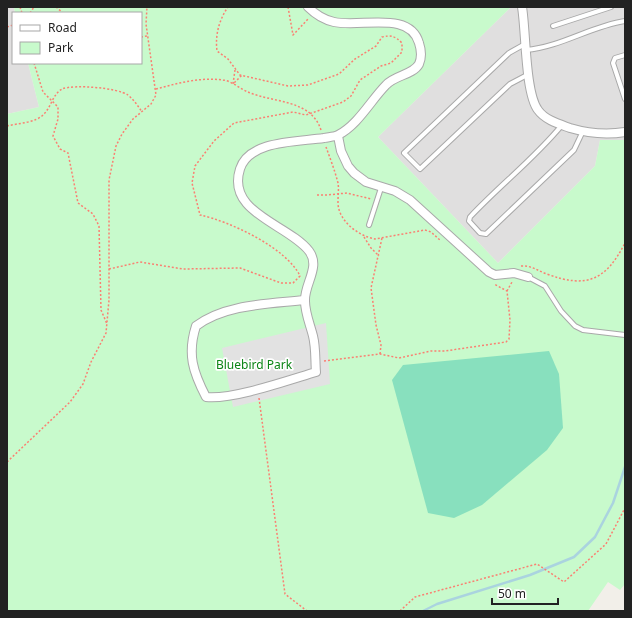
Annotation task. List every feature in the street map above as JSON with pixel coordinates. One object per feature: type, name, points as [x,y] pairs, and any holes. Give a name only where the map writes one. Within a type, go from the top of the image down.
[{"type":"street","points":[[522,7],[532,94],[538,110],[543,115],[562,125],[583,131],[604,134],[625,132]]},
{"type":"street","points":[[304,300],[229,311],[206,319],[196,326],[192,338],[190,353],[198,382],[206,396],[216,398],[316,372],[314,337],[304,300],[312,274],[313,261],[309,252],[286,232],[251,209],[239,191],[238,180],[240,169],[245,159],[255,150],[284,143],[338,136],[351,126],[388,82],[414,69],[419,63],[421,57],[420,47],[414,32],[406,25],[391,23],[347,24],[333,22],[310,9]]},
{"type":"street","points":[[338,136],[341,151],[351,170],[366,182],[381,188],[395,191],[410,200],[489,272],[495,275],[514,273],[528,277]]},
{"type":"lane","points":[[553,26],[611,7]]},
{"type":"lane","points":[[529,74],[510,84],[420,169],[404,153],[508,53],[526,47],[549,46],[612,23],[625,21]]},
{"type":"lane","points":[[625,55],[615,58],[613,63],[625,99]]},
{"type":"lane","points":[[562,125],[549,141],[470,217],[469,221],[480,233],[486,234],[574,150],[583,131]]},
{"type":"lane","points":[[369,225],[381,188]]},
{"type":"lane","points":[[528,277],[545,286],[561,311],[575,326],[583,330],[625,335]]},
{"type":"path","points":[[7,462],[70,402],[83,384],[91,362],[106,333],[108,325],[109,300],[109,180],[116,146],[133,119],[155,100],[156,89],[146,18],[148,7]]},
{"type":"path","points":[[288,7],[293,35],[302,27],[310,9]]},
{"type":"path","points":[[142,37],[148,36]]},
{"type":"path","points":[[34,64],[43,92],[58,107],[58,119],[53,136],[60,149],[68,154],[78,203],[93,214],[99,226],[101,310],[108,325]]},
{"type":"path","points":[[233,84],[235,70]]},
{"type":"path","points":[[233,84],[242,75]]},
{"type":"path","points":[[156,89],[204,80],[225,80],[248,92],[267,99],[294,104],[302,108],[316,119],[324,138],[338,183],[339,194],[337,203],[342,219],[363,235],[374,239],[425,230],[431,232],[443,242]]},
{"type":"path","points":[[7,126],[35,120],[44,114],[52,101],[62,90],[73,87],[93,88],[127,94],[142,112]]},
{"type":"path","points":[[317,195],[347,193],[377,201]]},
{"type":"path","points":[[363,235],[371,248],[380,256]]},
{"type":"path","points":[[380,354],[371,288],[380,256],[382,238]]},
{"type":"path","points":[[315,362],[380,354],[399,358],[431,351],[444,351],[506,342],[509,339],[510,320],[507,291],[518,267],[526,265],[556,277],[590,280],[603,274],[611,266],[625,243]]},
{"type":"path","points":[[492,283],[507,291]]},
{"type":"path","points":[[258,388],[285,594],[307,611]]},
{"type":"path","points":[[400,611],[415,596],[537,564],[564,582],[606,544],[625,508]]},
{"type":"shaded area","points":[[7,7],[14,7],[15,12],[12,12],[12,64],[28,64],[39,107],[7,114]]},
{"type":"shaded area","points":[[511,7],[625,7],[625,140],[600,140],[595,166],[498,263],[378,137]]},
{"type":"shaded area","points":[[326,323],[330,384],[233,407],[222,348]]},
{"type":"green space","name":"Bluebird Park","points":[[14,7],[511,7],[378,137],[498,263],[595,166],[600,140],[625,140],[625,584],[620,590],[608,582],[588,611],[7,611],[7,114],[39,107],[28,64],[142,64],[142,12],[15,12]]},
{"type":"green space","points":[[549,351],[559,374],[563,428],[547,450],[482,505],[454,518],[428,513],[392,380],[403,365]]},
{"type":"waterway","points":[[423,611],[437,604],[530,575],[574,557],[595,537],[613,503],[625,467]]}]
